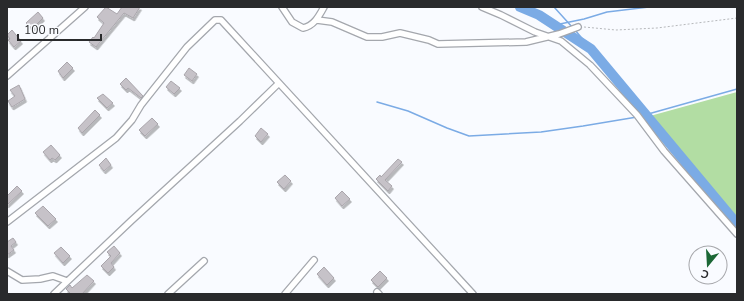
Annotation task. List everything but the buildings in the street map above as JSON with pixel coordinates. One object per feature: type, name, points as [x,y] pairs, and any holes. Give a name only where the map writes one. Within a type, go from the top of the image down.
[{"type":"street","points":[[7,76],[85,7]]},
{"type":"street","points":[[282,7],[292,22],[303,28],[311,26],[317,20],[324,7]]},
{"type":"street","points":[[482,7],[547,37],[561,41],[575,52],[599,74],[637,115],[664,151],[737,234]]},
{"type":"street","points":[[7,222],[116,138],[132,120],[141,105],[187,47],[215,20],[221,20],[474,294]]},
{"type":"street","points":[[317,20],[332,22],[367,37],[382,37],[400,32],[438,44],[526,42],[559,34],[578,27]]},
{"type":"street","points":[[54,294],[279,83]]},
{"type":"street","points":[[285,294],[314,260]]},
{"type":"street","points":[[168,294],[204,261]]},
{"type":"street","points":[[7,271],[22,280],[40,279],[53,276],[67,281]]},
{"type":"path","points":[[578,27],[616,30],[657,28],[737,18]]},
{"type":"green space","points":[[737,92],[737,219],[650,116]]},
{"type":"waterway","points":[[520,7],[539,15],[591,49],[737,224]]},
{"type":"waterway","points":[[554,7],[573,28]]},
{"type":"waterway","points":[[555,25],[584,19],[607,12],[649,7]]},
{"type":"waterway","points":[[575,30],[591,49]]},
{"type":"waterway","points":[[641,116],[737,89]]},
{"type":"waterway","points":[[377,102],[408,111],[469,136],[541,132],[637,117]]}]
